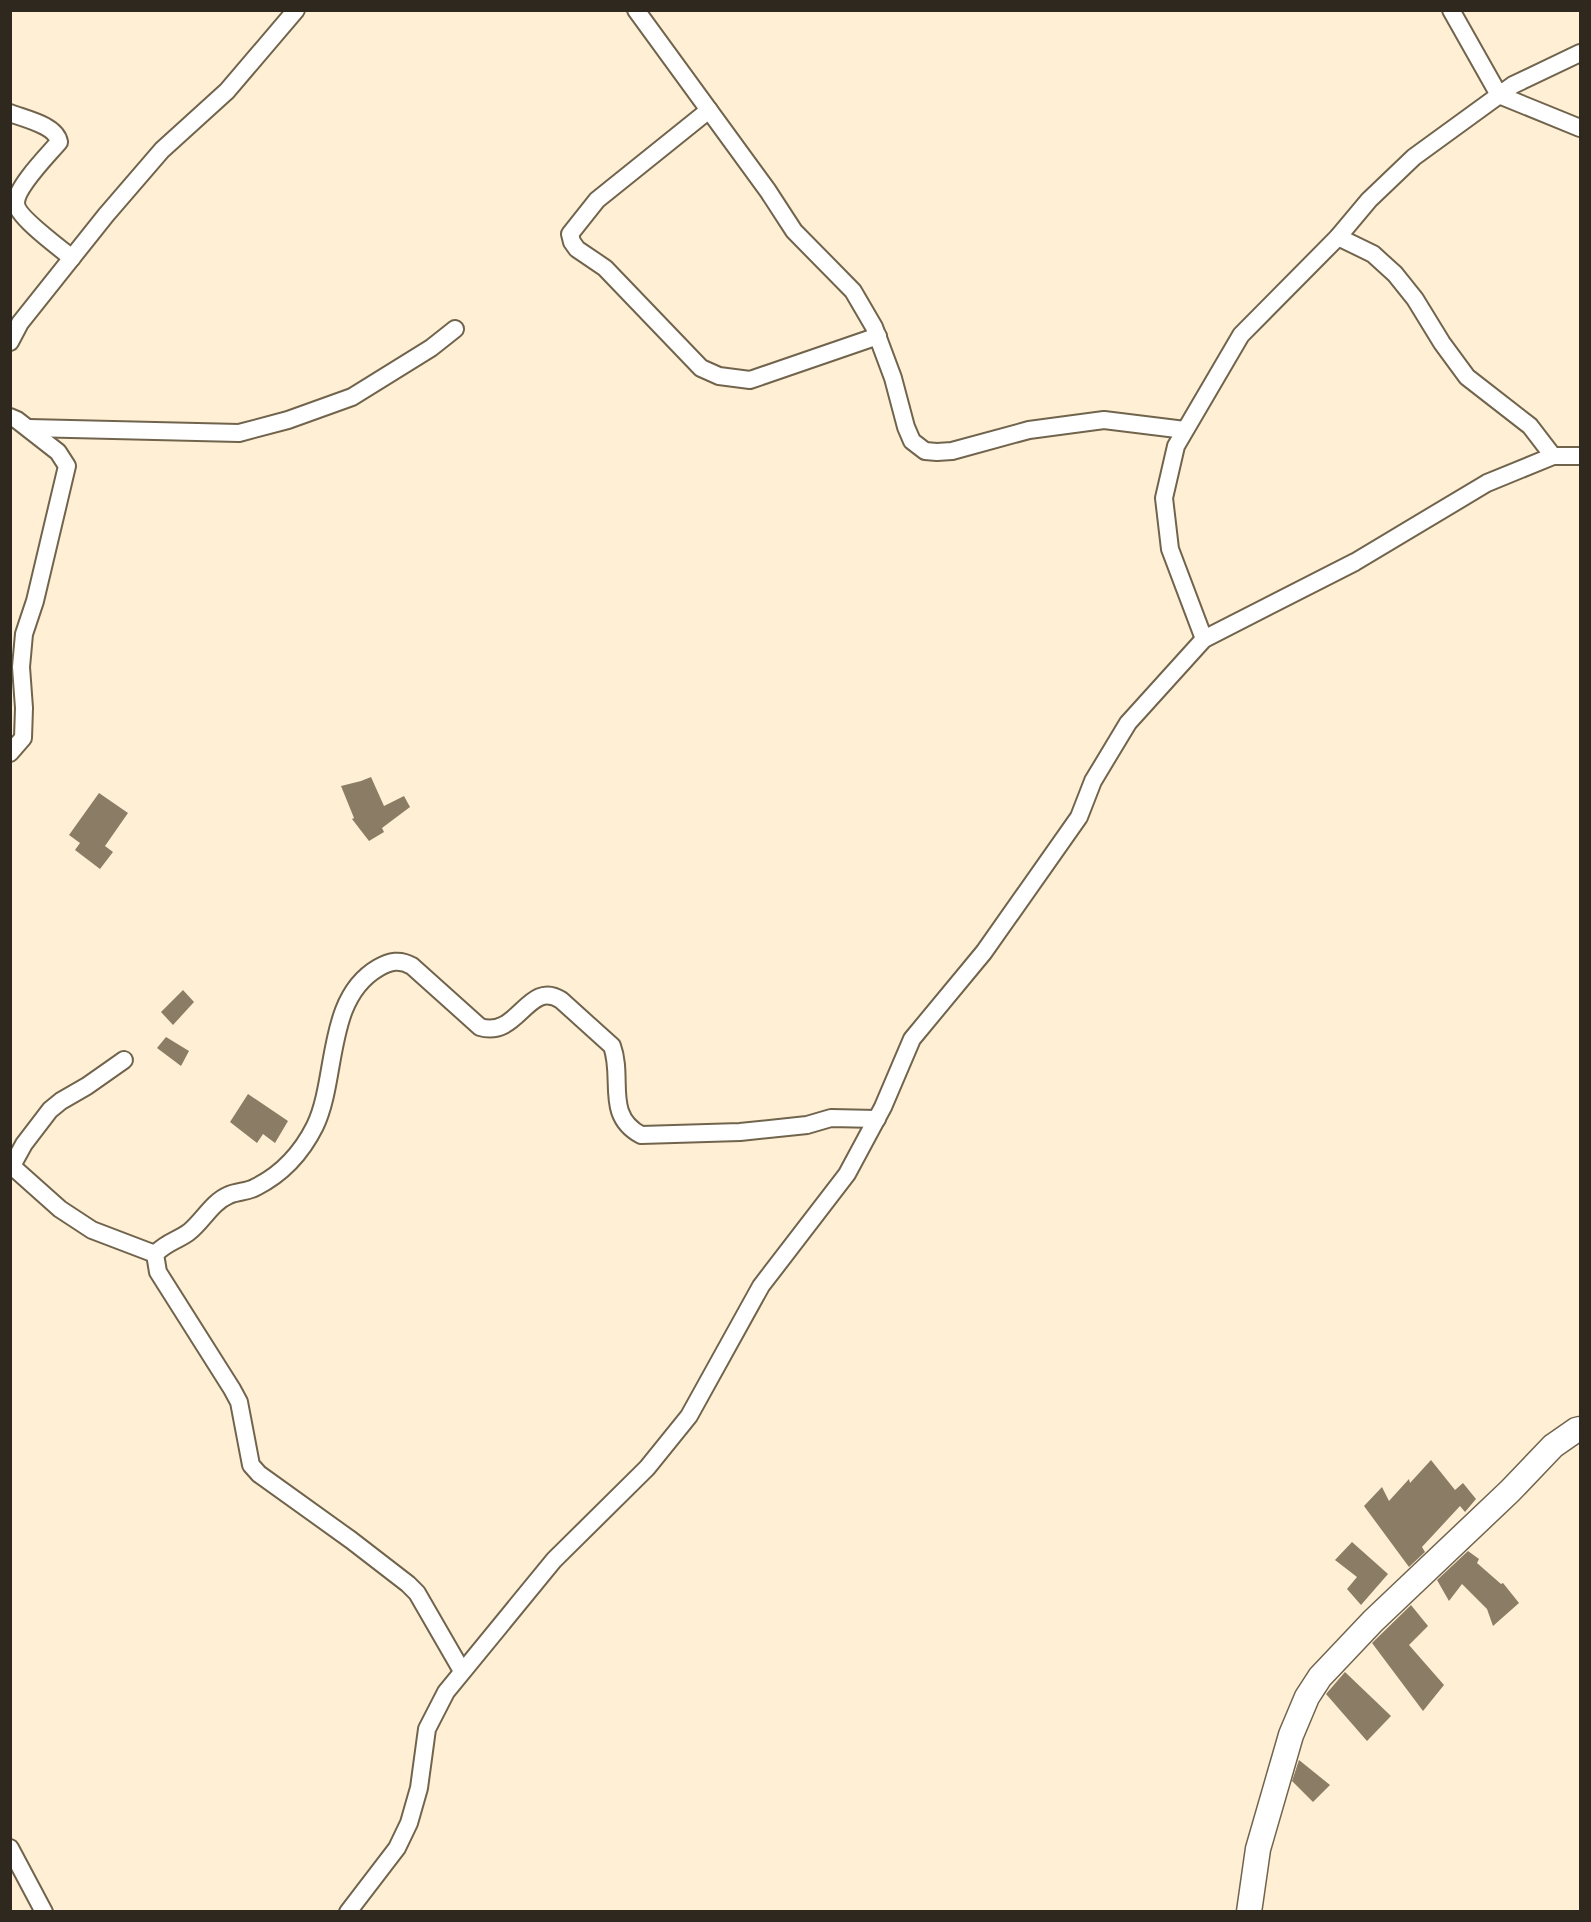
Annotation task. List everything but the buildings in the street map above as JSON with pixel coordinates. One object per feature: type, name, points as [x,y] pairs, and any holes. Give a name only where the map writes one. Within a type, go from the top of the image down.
[{"type":"street","points":[[10,342],[20,323],[162,150],[227,91],[296,10]]},
{"type":"street","points":[[636,10],[768,190],[794,231],[854,291],[878,336],[912,441],[925,451],[952,451],[1029,430],[1104,420],[1185,430]]},
{"type":"street","points":[[1451,10],[1499,95],[1581,128]]},
{"type":"street","points":[[1204,639],[1170,549],[1164,498],[1176,446],[1242,335],[1338,237],[1369,200],[1413,157],[1513,85],[1581,52]]},
{"type":"street","points":[[709,110],[597,200],[570,234],[577,249],[605,268],[701,368],[719,376],[750,380],[878,336]]},
{"type":"street","points":[[10,113],[50,129],[58,138],[59,142],[33,171],[18,194],[16,202],[21,214],[72,258]]},
{"type":"street","points":[[1338,237],[1373,254],[1395,274],[1415,299],[1442,343],[1467,377],[1530,426],[1553,456]]},
{"type":"street","points":[[29,428],[239,433],[288,420],[352,397],[431,348],[455,329]]},
{"type":"street","points":[[10,417],[29,428],[58,452],[67,466],[35,601],[24,634],[21,667],[24,708],[22,738],[10,753]]},
{"type":"street","points":[[348,1911],[397,1848],[409,1823],[419,1788],[427,1729],[446,1692],[554,1560],[646,1468],[689,1416],[761,1286],[846,1174],[877,1119],[912,1039],[984,952],[1079,817],[1093,781],[1128,723],[1204,639],[1355,562],[1487,483],[1553,456],[1581,456]]},
{"type":"street","points":[[155,1254],[164,1244],[189,1232],[218,1201],[229,1194],[254,1188],[287,1166],[303,1146],[316,1124],[335,1040],[347,1002],[373,971],[395,961],[412,966],[480,1027],[489,1030],[499,1029],[509,1023],[544,994],[554,995],[612,1047],[615,1056],[618,1108],[630,1129],[641,1135],[740,1132],[807,1125],[831,1118],[877,1119]]},
{"type":"street","points":[[124,1060],[50,1110],[12,1163],[14,1168],[60,1209],[92,1230],[155,1254]]},
{"type":"street","points":[[155,1254],[158,1272],[239,1402],[251,1465],[259,1474],[408,1584],[417,1593],[462,1671]]},
{"type":"street","points":[[1249,1911],[1258,1849],[1291,1735],[1307,1697],[1320,1677],[1553,1446],[1581,1429]]},
{"type":"street","points":[[10,1848],[44,1911]]}]
